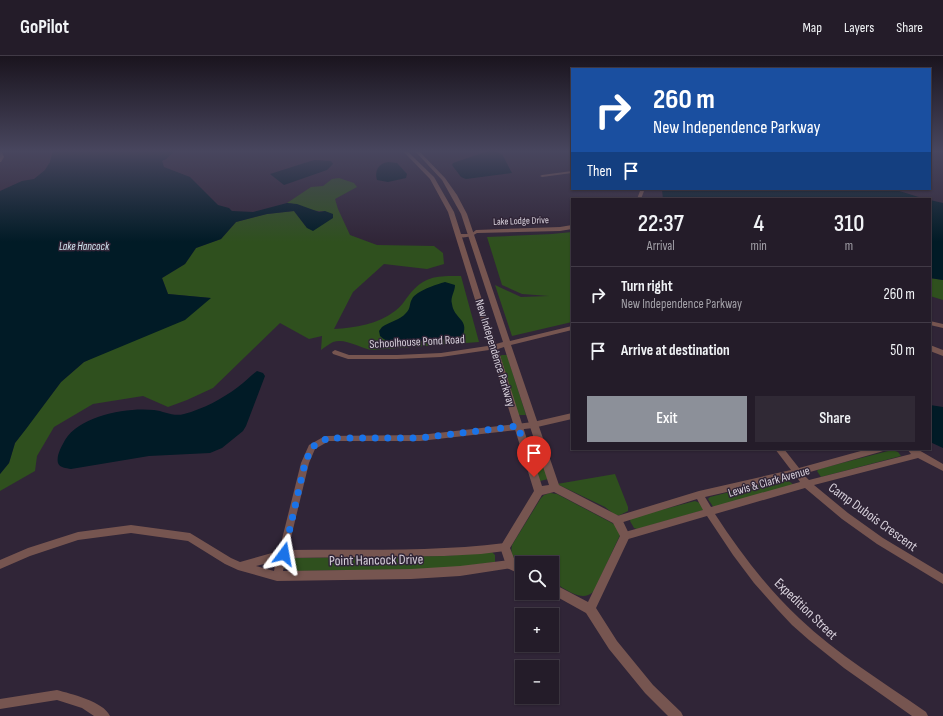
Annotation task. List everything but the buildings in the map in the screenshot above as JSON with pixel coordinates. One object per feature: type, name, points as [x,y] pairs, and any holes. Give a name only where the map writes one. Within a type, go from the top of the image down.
[{"type":"street","name":"New Independence Parkway","points":[[434,181],[444,196],[451,212],[538,491]]},
{"type":"street","name":"New Independence Parkway","points":[[446,181],[464,214],[472,235],[554,488]]},
{"type":"street","name":"Lake Lodge Drive","points":[[472,235],[476,232],[560,229],[571,227]]},
{"type":"street","points":[[459,236],[472,235]]},
{"type":"street","points":[[931,323],[943,326]]},
{"type":"street","name":"Schoolhouse Pond Road","points":[[335,352],[348,357],[441,355],[494,347],[571,328]]},
{"type":"street","points":[[931,348],[943,353]]},
{"type":"street","points":[[277,576],[284,554],[305,463],[312,447],[328,438],[420,438],[533,425],[571,416]]},
{"type":"street","name":"Camp Dubois Crescent","points":[[780,450],[807,484],[845,516],[880,541],[943,579]]},
{"type":"street","name":"Lewis & Clark Avenue","points":[[617,520],[698,495],[797,472],[876,450]]},
{"type":"street","points":[[912,450],[943,468]]},
{"type":"street","name":"Lewis & Clark Avenue","points":[[625,536],[807,484],[919,455]]},
{"type":"street","points":[[515,566],[511,564],[505,547],[538,491],[554,488],[617,520],[625,536],[590,609]]},
{"type":"street","name":"Expedition Street","points":[[698,495],[708,512],[752,575],[781,607],[830,651],[922,716]]},
{"type":"street","name":"Point Hancock Drive","points":[[0,565],[28,552],[78,536],[131,529],[190,537],[228,561],[277,576],[411,574],[460,571],[511,564]]},
{"type":"street","name":"Point Hancock Drive","points":[[241,566],[284,554],[444,552],[505,547]]},
{"type":"street","points":[[559,592],[590,609],[613,645],[649,689],[677,716]]},
{"type":"street","points":[[0,704],[57,695],[85,703],[104,716]]},
{"type":"green space","points":[[330,181],[347,181],[354,183],[357,187],[335,199],[350,235],[377,245],[434,246],[443,253],[444,264],[427,269],[384,264],[353,292],[334,329],[350,328],[381,319],[399,308],[415,288],[426,280],[445,276],[461,276],[479,342],[371,350],[348,342],[338,341],[333,342],[321,350],[322,336],[309,339],[280,323],[213,388],[187,400],[168,407],[143,396],[93,404],[54,427],[37,456],[35,471],[0,491],[0,474],[9,463],[15,443],[61,382],[84,362],[210,298],[168,294],[162,278],[185,264],[196,248],[221,239],[236,222],[267,214],[294,211],[307,228],[326,211],[311,210],[287,203],[311,187],[323,186]]},
{"type":"green space","points":[[571,232],[571,322],[512,336],[495,285],[521,297],[549,296],[522,294],[502,285],[487,237]]},
{"type":"green space","points":[[931,278],[943,280],[943,300],[931,296]]},
{"type":"green space","points":[[507,355],[526,415],[518,415],[500,356]]},
{"type":"green space","points":[[533,436],[548,479],[540,481],[526,437]]},
{"type":"green space","points":[[892,450],[898,452],[901,456],[821,477],[817,471],[819,469]]},
{"type":"green space","points":[[615,474],[628,507],[628,511],[620,515],[615,515],[605,507],[557,484]]},
{"type":"green space","points":[[785,478],[794,485],[714,508],[708,499],[710,497]]},
{"type":"green space","points":[[550,493],[557,494],[616,526],[620,535],[594,591],[589,595],[584,596],[573,594],[559,586],[559,556],[515,556],[515,559],[514,558],[512,553],[512,545],[544,495]]},
{"type":"green space","points":[[695,501],[700,503],[704,510],[637,529],[634,528],[630,521],[631,518]]},
{"type":"green space","points":[[492,552],[495,555],[495,562],[444,569],[292,571],[284,568],[285,561],[290,558],[444,556]]},
{"type":"water","name":"Lake Hancock","points":[[22,181],[194,181],[218,205],[229,208],[232,211],[253,212],[287,203],[297,204],[319,212],[325,211],[333,214],[333,218],[313,231],[307,228],[294,211],[267,214],[236,222],[221,239],[196,248],[185,264],[162,278],[168,294],[211,298],[185,320],[84,362],[61,382],[15,443],[9,463],[0,474],[0,191]]},
{"type":"water","points":[[279,181],[296,181],[284,185]]},
{"type":"water","points":[[662,190],[896,190],[922,198],[663,198]]},
{"type":"water","points":[[931,200],[943,203],[943,280],[931,278]]},
{"type":"water","points":[[445,282],[455,285],[452,297],[453,309],[463,322],[463,335],[449,339],[404,342],[388,341],[380,336],[379,331],[382,327],[401,317],[408,311],[414,296],[427,288]]},
{"type":"water","points":[[257,371],[263,373],[265,376],[246,426],[243,431],[222,448],[210,453],[149,456],[71,469],[62,467],[58,463],[59,454],[65,440],[72,431],[82,424],[105,414],[131,410],[143,409],[180,415],[184,414],[225,396]]},
{"type":"water","points":[[931,405],[943,407],[943,448],[931,442]]},
{"type":"route","points":[[284,554],[305,463],[312,447],[328,438],[420,438],[457,435],[518,426],[534,477]]}]
